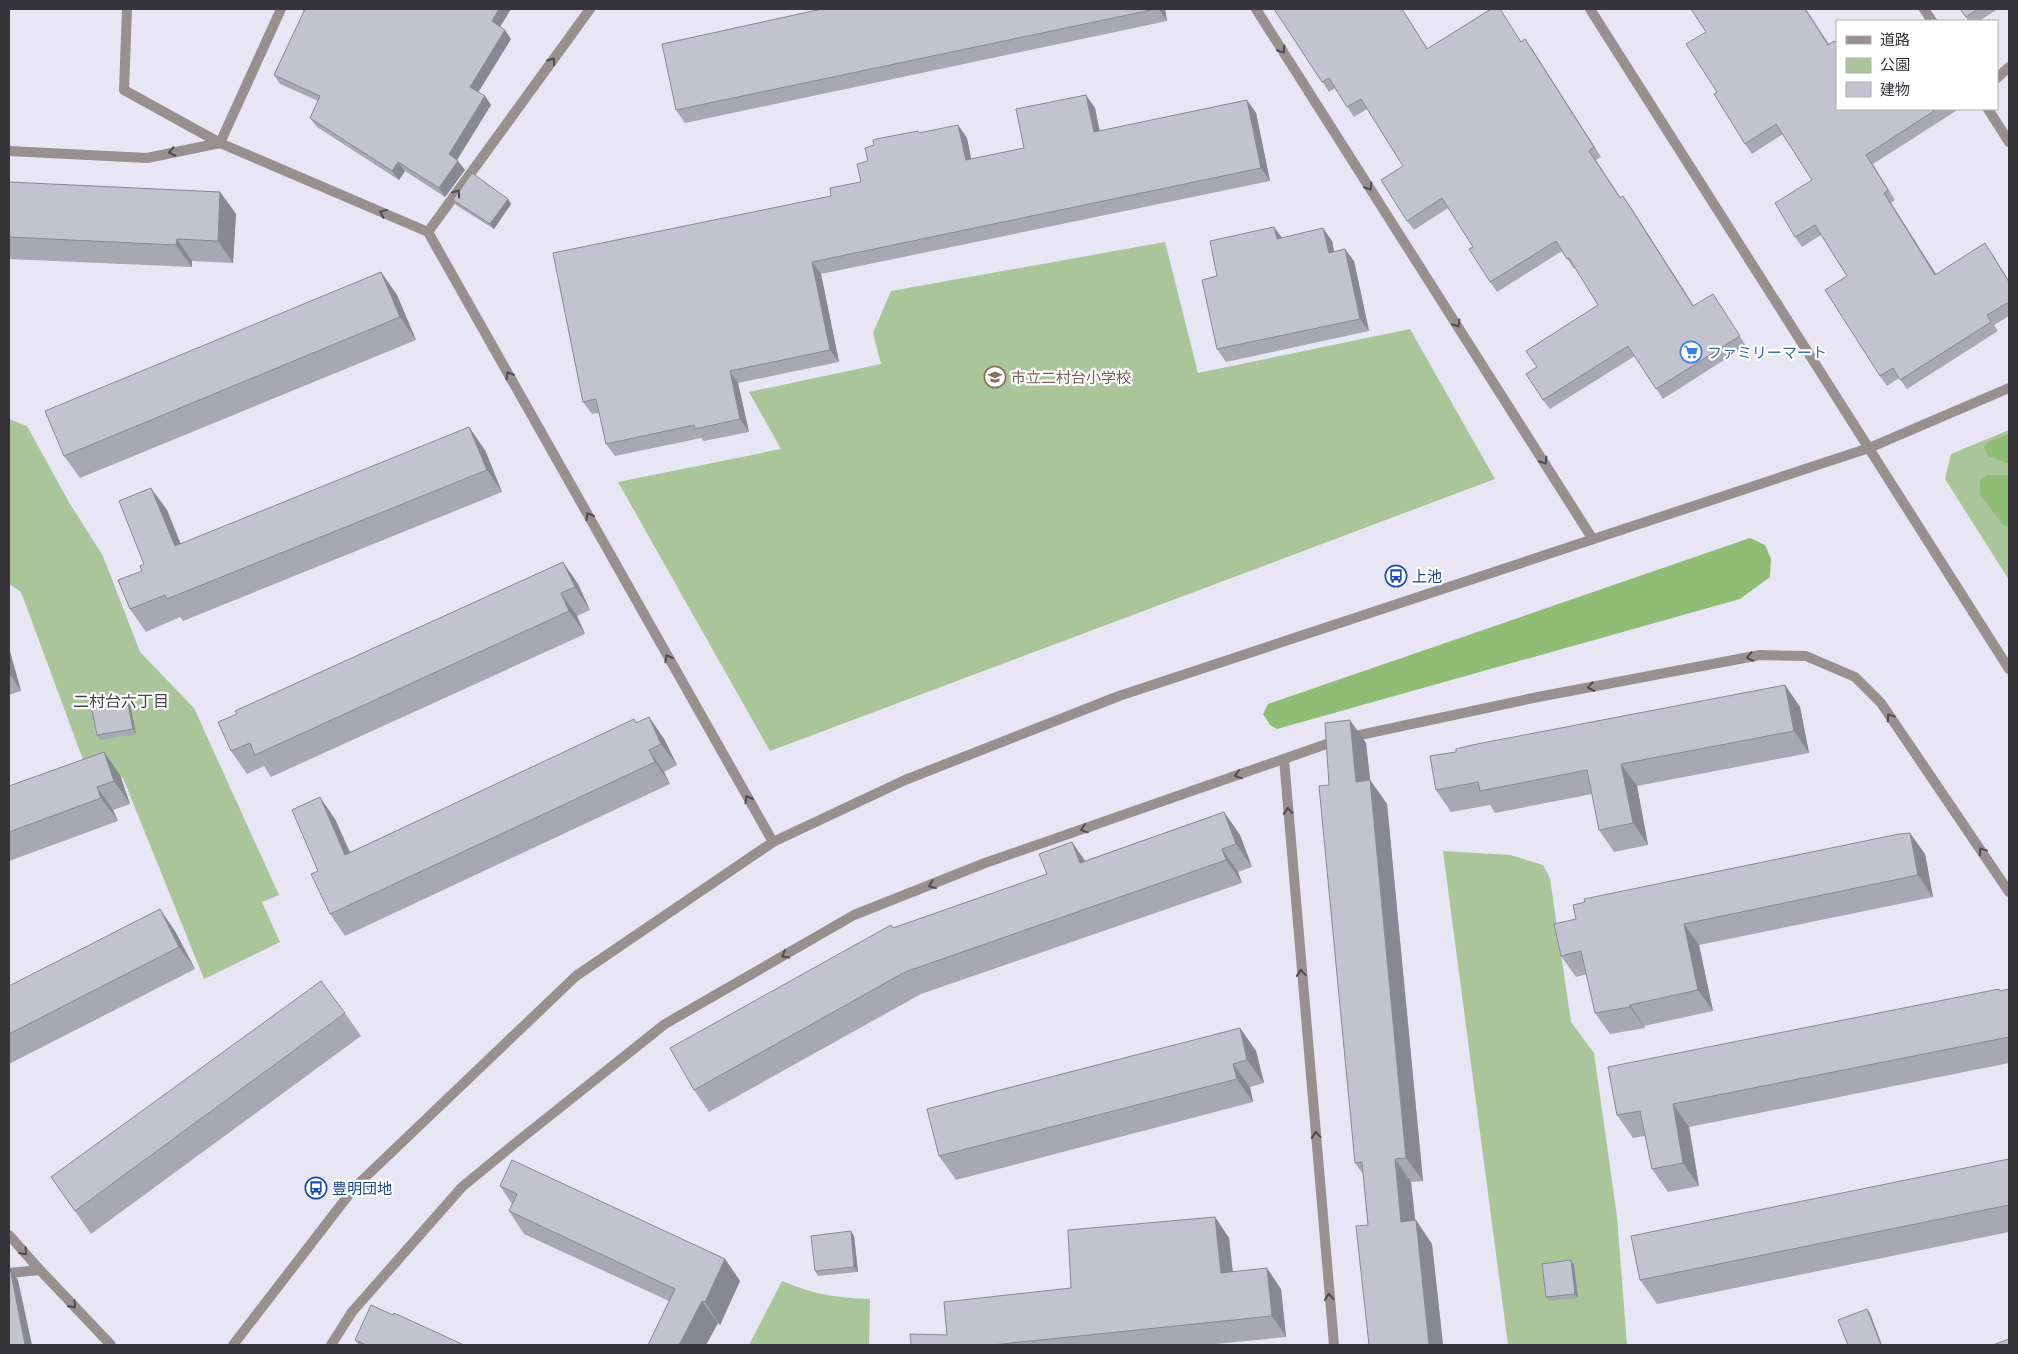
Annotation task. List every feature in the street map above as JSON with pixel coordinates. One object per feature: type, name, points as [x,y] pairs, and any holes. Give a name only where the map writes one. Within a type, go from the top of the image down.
[{"type":"street","points":[[128,9],[124,90],[220,142],[428,232],[773,842]]},
{"type":"street","points":[[220,142],[280,9]]},
{"type":"street","points":[[428,232],[590,9]]},
{"type":"street","points":[[1256,9],[1592,538]]},
{"type":"street","points":[[1590,9],[2009,668]]},
{"type":"street","points":[[1924,9],[1931,20]]},
{"type":"street","points":[[1998,77],[2009,67]]},
{"type":"street","points":[[1989,110],[2009,142]]},
{"type":"street","points":[[9,150],[147,158],[220,142]]},
{"type":"street","points":[[234,1345],[354,1188],[576,976],[773,842],[905,780],[1120,696],[1592,538],[1869,448],[2009,388]]},
{"type":"street","points":[[331,1345],[358,1306],[462,1187],[665,1024],[854,916],[985,863],[1341,739],[1538,697],[1760,655],[1806,656],[1855,677],[1881,703],[2009,892]]},
{"type":"street","points":[[1284,759],[1334,1345]]},
{"type":"street","points":[[9,1235],[111,1345]]},
{"type":"street","points":[[9,1273],[40,1270]]},
{"type":"green space","points":[[1165,242],[1198,373],[1410,329],[1495,479],[770,751],[618,482],[781,449],[749,392],[881,364],[873,333],[891,291]]},
{"type":"green space","points":[[9,419],[27,426],[70,504],[103,556],[140,652],[194,708],[279,895],[262,902],[280,942],[204,979],[123,778],[85,765],[21,592],[9,584]]},
{"type":"green space","points":[[2009,430],[2009,580],[1945,479],[1951,454]]},
{"type":"green space","points":[[2009,434],[2009,464],[1988,456],[1984,447],[1988,442]]},
{"type":"green space","points":[[1988,475],[2009,475],[2009,527],[2003,525],[1980,494],[1980,480]]},
{"type":"green space","points":[[1750,538],[1765,545],[1771,559],[1770,577],[1740,599],[1277,729],[1270,725],[1263,714],[1268,704]]},
{"type":"green space","points":[[1443,851],[1510,855],[1543,865],[1550,878],[1571,1022],[1594,1053],[1617,1217],[1627,1345],[1508,1345]]},
{"type":"green space","points":[[782,1281],[825,1295],[870,1299],[869,1345],[749,1345]]},
{"type":"building","points":[[305,9],[499,9],[492,21],[505,30],[470,87],[485,96],[449,154],[458,161],[439,188],[398,162],[392,171],[310,118],[320,96],[274,75]]},
{"type":"building","points":[[822,9],[1156,9],[676,110],[662,44]]},
{"type":"building","points":[[1274,9],[1402,9],[1427,49],[1491,9],[1500,9],[1521,42],[1525,39],[1594,147],[1589,151],[1620,198],[1623,196],[1693,306],[1713,294],[1740,336],[1656,389],[1628,346],[1543,400],[1526,374],[1537,367],[1526,351],[1598,305],[1569,258],[1567,259],[1556,241],[1490,282],[1469,249],[1473,247],[1442,198],[1407,221],[1381,180],[1403,166],[1361,99],[1347,107],[1329,78],[1322,82]]},
{"type":"building","points":[[1691,9],[1805,9],[1828,45],[1836,42],[1836,110],[1935,110],[1866,155],[1888,190],[1884,193],[1935,275],[1985,243],[2009,282],[2009,302],[1987,315],[1991,322],[1900,380],[1893,368],[1880,376],[1825,290],[1847,276],[1815,225],[1795,237],[1775,203],[1812,180],[1776,124],[1745,144],[1714,94],[1717,92],[1686,44],[1706,32]]},
{"type":"building","points":[[1960,9],[1978,9],[1966,17]]},
{"type":"building","points":[[1086,95],[1094,132],[1247,100],[1261,168],[812,262],[830,350],[730,371],[740,419],[695,429],[694,425],[606,444],[596,399],[583,402],[553,253],[831,196],[830,188],[861,182],[857,164],[868,161],[865,148],[874,145],[873,140],[876,139],[958,125],[966,160],[1024,148],[1016,109]]},
{"type":"building","points":[[472,173],[508,199],[490,224],[453,200]]},
{"type":"building","points":[[9,182],[220,192],[218,241],[177,239],[176,245],[9,237]]},
{"type":"building","points":[[1274,227],[1277,239],[1323,228],[1329,253],[1345,249],[1360,319],[1217,349],[1202,280],[1217,276],[1210,241]]},
{"type":"building","points":[[381,272],[400,317],[64,456],[45,411]]},
{"type":"building","points":[[469,427],[487,470],[167,599],[165,595],[130,609],[118,580],[142,571],[140,566],[144,564],[119,501],[151,488],[175,546]]},
{"type":"building","points":[[563,562],[575,587],[561,593],[569,611],[255,755],[250,743],[231,751],[218,722],[237,714],[235,711]]},
{"type":"building","points":[[1785,685],[1794,731],[1621,764],[1633,823],[1599,830],[1587,770],[1480,791],[1478,782],[1436,790],[1430,756],[1456,752],[1456,749],[1472,745]]},
{"type":"building","points":[[127,699],[133,729],[97,735],[91,705]]},
{"type":"building","points":[[649,717],[661,744],[649,750],[655,762],[330,914],[311,874],[318,871],[292,810],[320,797],[345,855],[634,719],[636,723]]},
{"type":"building","points":[[1350,720],[1356,782],[1370,780],[1406,1158],[1395,1159],[1401,1222],[1416,1220],[1429,1345],[1369,1345],[1356,1226],[1368,1225],[1362,1162],[1355,1163],[1319,786],[1329,785],[1325,723]]},
{"type":"building","points":[[104,752],[114,781],[97,787],[101,798],[9,832],[9,786]]},
{"type":"building","points":[[1224,812],[1236,844],[1222,849],[1226,860],[905,972],[694,1090],[670,1048],[891,925],[893,928],[1047,874],[1039,854],[1072,842],[1080,863]]},
{"type":"building","points":[[1910,833],[1918,875],[1684,924],[1698,990],[1630,1005],[1630,1007],[1595,1013],[1581,951],[1561,956],[1554,924],[1576,919],[1573,905],[1585,902],[1584,899]]},
{"type":"building","points":[[160,909],[179,947],[9,1034],[9,986]]},
{"type":"building","points":[[321,981],[345,1013],[75,1211],[51,1177]]},
{"type":"building","points":[[1999,989],[2000,991],[2009,989],[2009,1037],[1673,1104],[1683,1163],[1652,1169],[1640,1111],[1617,1115],[1608,1067]]},
{"type":"building","points":[[1240,1028],[1247,1060],[1233,1064],[1237,1079],[939,1156],[927,1109]]},
{"type":"building","points":[[2009,1159],[2009,1205],[1640,1280],[1631,1236]]},
{"type":"building","points":[[512,1160],[725,1259],[705,1302],[702,1301],[679,1345],[648,1345],[675,1289],[509,1211],[517,1194],[500,1186]]},
{"type":"building","points":[[1215,1217],[1221,1273],[1267,1268],[1272,1316],[992,1345],[911,1345],[910,1334],[947,1335],[944,1302],[1071,1288],[1068,1230]]},
{"type":"building","points":[[851,1231],[854,1267],[815,1271],[811,1236]]},
{"type":"building","points":[[1571,1260],[1575,1294],[1546,1297],[1542,1264]]},
{"type":"building","points":[[10,1268],[25,1345],[9,1345]]},
{"type":"building","points":[[371,1305],[393,1315],[394,1313],[464,1345],[366,1345],[355,1340]]},
{"type":"building","points":[[1867,1309],[1881,1345],[1848,1345],[1838,1320]]},
{"type":"building","points":[[2009,1339],[2009,1345],[1993,1345]]},
{"type":"place","name":"ファミリーマート","points":[[1691,352]]},
{"type":"place","name":"市立二村台小学校","points":[[995,377]]},
{"type":"place","name":"上池","points":[[1396,576]]},
{"type":"place","name":"豊明団地","points":[[316,1188]]},
{"type":"district","name":"二村台六丁目","points":[[121,701]]}]
